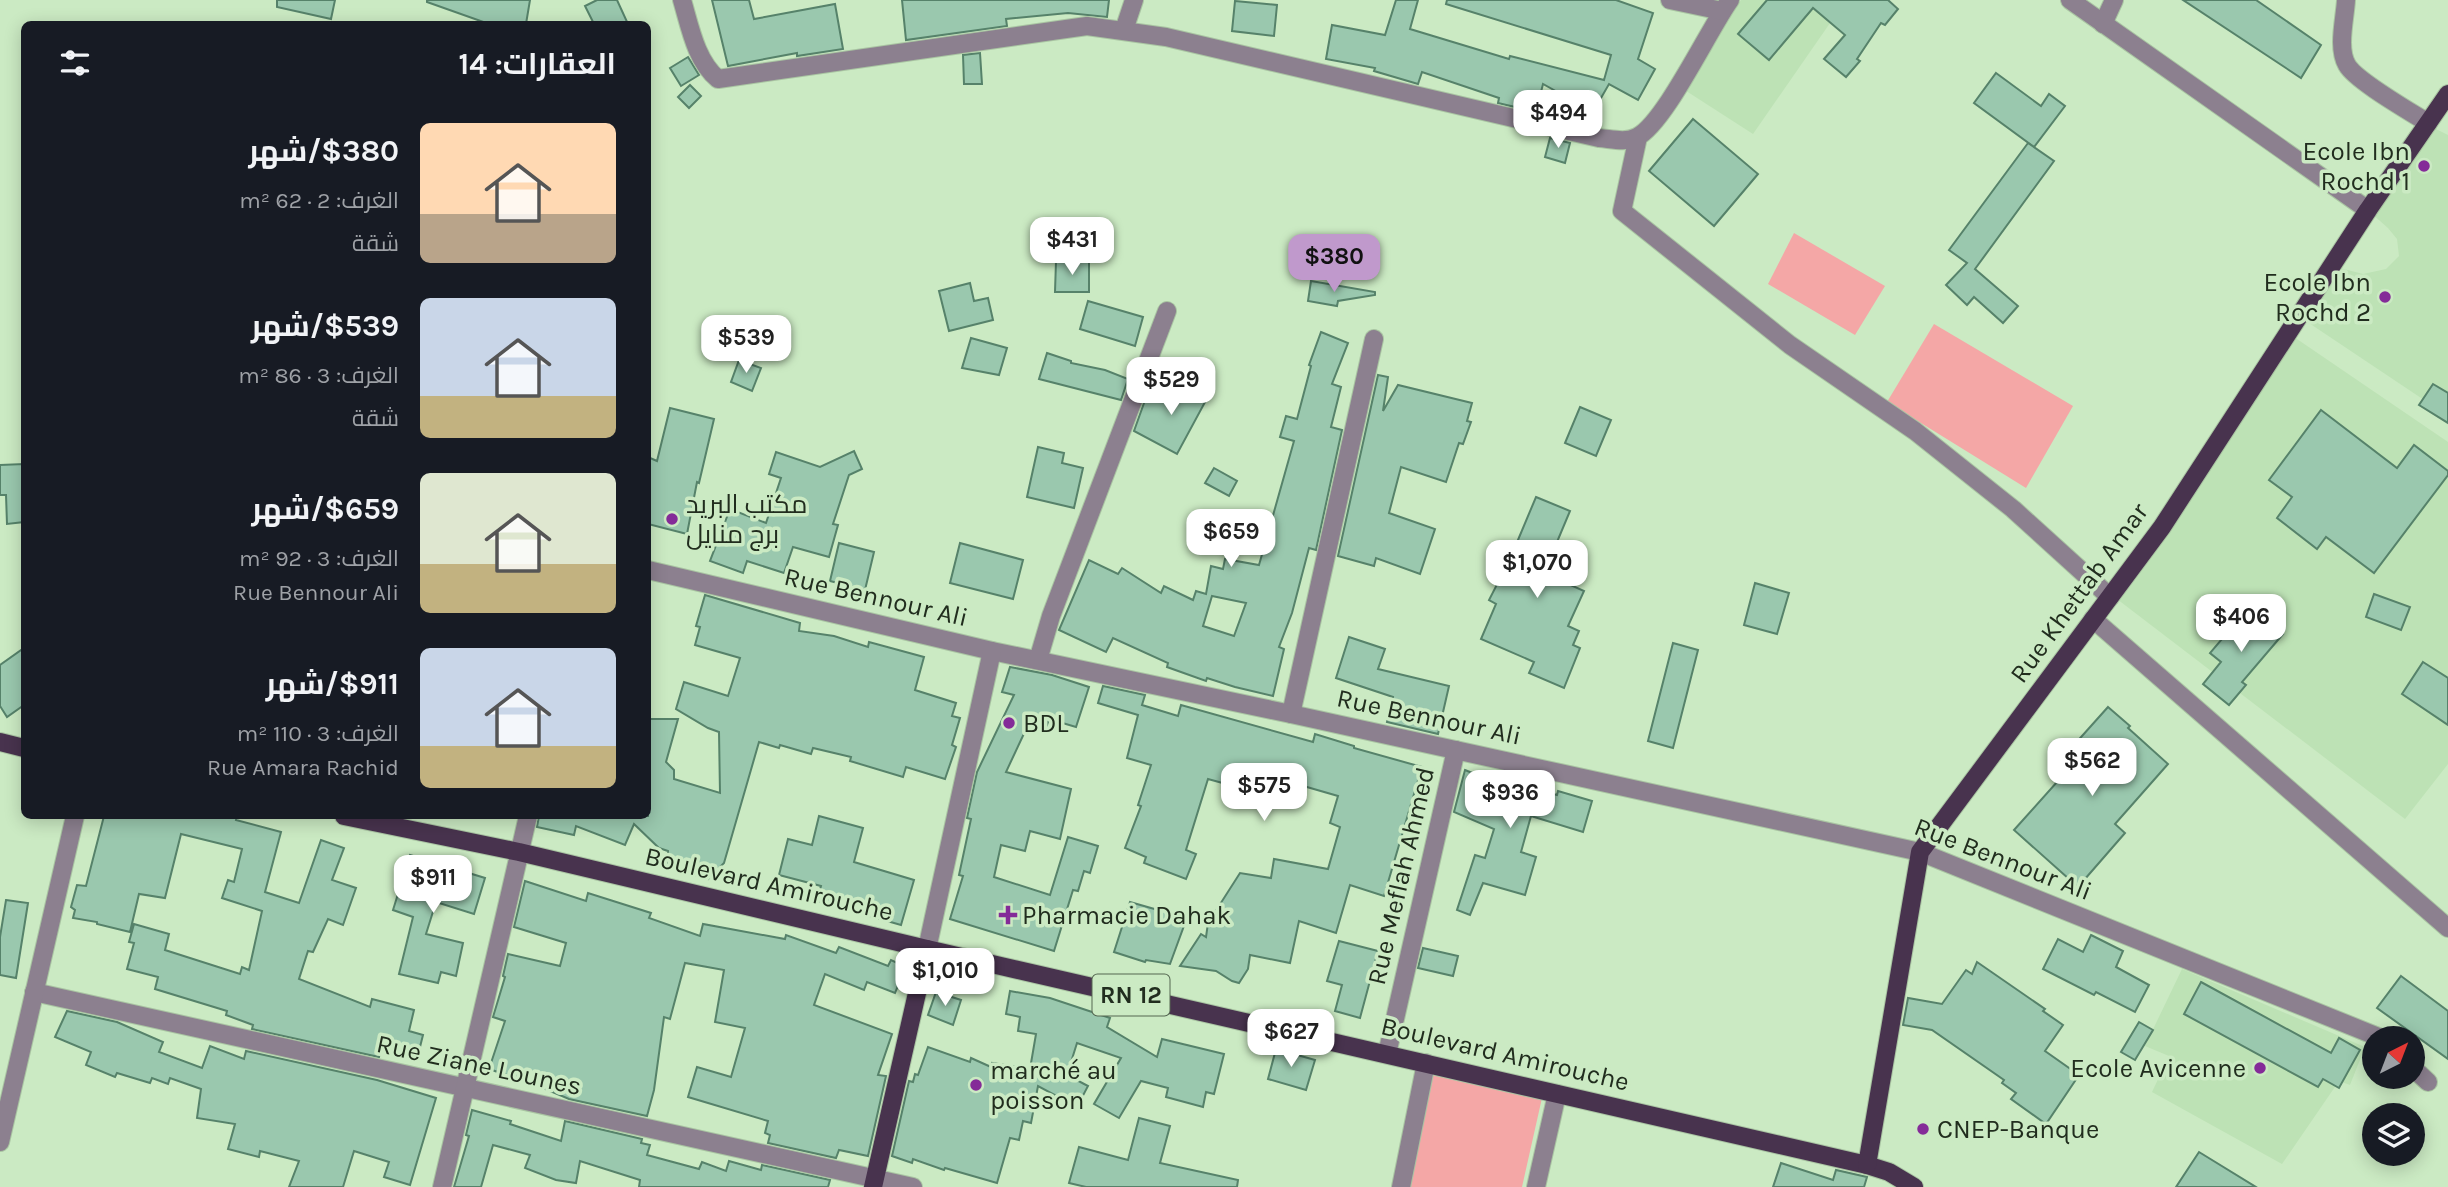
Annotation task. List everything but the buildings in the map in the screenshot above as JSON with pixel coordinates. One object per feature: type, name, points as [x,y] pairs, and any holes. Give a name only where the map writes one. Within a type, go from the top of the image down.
[{"type":"main road","name":"Rue Khettab Amar","points":[[1867,1165],[1920,852],[2162,527],[2368,209],[2448,94]]},
{"type":"main road","points":[[0,742],[21,747]]},
{"type":"main road","name":"Boulevard Amirouche","points":[[359,819],[519,852],[927,949],[1867,1165],[1888,1180],[1914,1187]]},
{"type":"main road","points":[[874,1183],[927,949]]},
{"type":"street","points":[[682,0],[697,48],[709,71],[719,79],[1087,26],[1166,37],[1621,141],[1638,137],[1667,104],[1726,6],[1670,0]]},
{"type":"street","points":[[1125,30],[1134,0]]},
{"type":"street","points":[[2070,0],[2368,209]]},
{"type":"street","points":[[2104,24],[2114,0]]},
{"type":"street","points":[[2346,0],[2343,45],[2348,66],[2372,87],[2428,123]]},
{"type":"street","points":[[1638,137],[1622,211],[1790,345],[1915,431],[2013,509],[2110,597]]},
{"type":"street","points":[[1038,660],[1051,616],[1167,311]]},
{"type":"street","points":[[1291,714],[1374,338]]},
{"type":"street","name":"Rue Bennour Ali","points":[[651,571],[992,651],[1920,852],[2362,1030]]},
{"type":"street","points":[[2093,620],[2448,928]]},
{"type":"street","points":[[927,949],[992,651]]},
{"type":"street","name":"Rue Meflah Ahmed","points":[[1387,1054],[1456,750]]},
{"type":"street","points":[[0,1142],[74,819]]},
{"type":"street","points":[[442,1187],[527,819]]},
{"type":"street","name":"Rue Ziane Lounes","points":[[34,992],[874,1183],[913,1187]]},
{"type":"street","points":[[1401,1187],[1426,1063]]},
{"type":"street","points":[[1536,1187],[1558,1094]]},
{"type":"shaded area","points":[[1741,0],[1846,0],[1753,134],[1680,87]]},
{"type":"shaded area","name":"Ecole Ibn Rochd 2","points":[[2430,126],[2448,135],[2448,416],[2306,321],[2340,268],[2363,274],[2386,269],[2399,256],[2397,239],[2371,213]]},
{"type":"shaded area","points":[[1794,233],[1885,286],[1855,335],[1768,284]]},
{"type":"shaded area","points":[[1934,324],[2073,406],[2026,488],[1887,402]]},
{"type":"shaded area","points":[[2294,337],[2448,442],[2448,764],[2405,819],[2113,596]]},
{"type":"shaded area","name":"Ecole Avicenne","points":[[2182,969],[2362,1046],[2362,1055],[2350,1085],[2339,1081],[2282,1164],[2152,1092],[2169,1056],[2145,1046]]},
{"type":"shaded area","points":[[1430,1064],[1544,1089],[1522,1187],[1402,1187]]},
{"type":"place","name":"Ecole Ibn Rochd 1","points":[[2424,166]]},
{"type":"place","name":"Ecole Ibn Rochd 2","points":[[2385,297]]},
{"type":"place","name":"مكتب البريد برج منايل","points":[[672,519]]},
{"type":"place","name":"BDL","points":[[1009,723]]},
{"type":"place","name":"Pharmacie Dahak","points":[[1008,915]]},
{"type":"place","name":"Ecole Avicenne","points":[[2260,1068]]},
{"type":"place","name":"marché au poisson","points":[[976,1085]]},
{"type":"place","name":"CNEP-Banque","points":[[1923,1129]]}]
